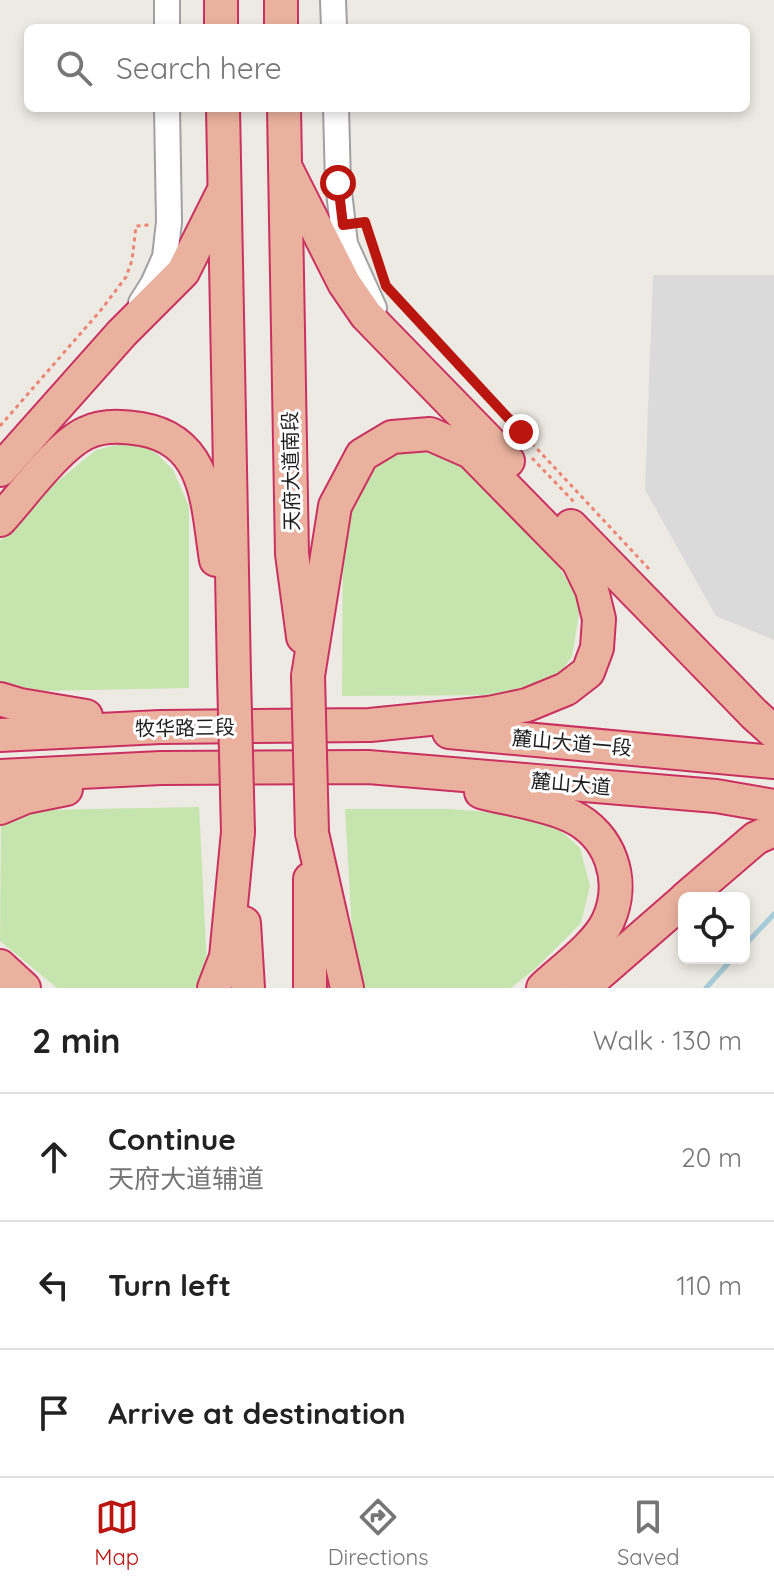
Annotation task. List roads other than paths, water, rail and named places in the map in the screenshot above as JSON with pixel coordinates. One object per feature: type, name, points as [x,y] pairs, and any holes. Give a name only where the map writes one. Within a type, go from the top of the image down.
[{"type":"highway","points":[[221,0],[221,24]]},
{"type":"highway","points":[[281,0],[281,24]]},
{"type":"highway","points":[[223,112],[238,832],[246,982]]},
{"type":"highway","name":"天府大道南段","points":[[284,112],[292,554],[308,676],[312,833]]},
{"type":"highway","points":[[285,166],[344,283],[366,315],[774,732]]},
{"type":"highway","points":[[0,470],[122,333],[183,272],[225,187]]},
{"type":"highway","points":[[0,520],[65,448],[87,432],[122,426],[159,432],[184,449],[203,478],[234,675]]},
{"type":"highway","points":[[308,676],[335,506],[362,455],[392,437],[430,434],[471,452],[578,561],[592,590],[599,619],[597,648],[588,672],[566,689],[527,705],[489,713],[370,725]]},
{"type":"highway","points":[[0,699],[20,705],[160,727]]},
{"type":"highway","name":"牧华路三段","points":[[0,735],[160,727],[370,725]]},
{"type":"highway","name":"麓山大道一段","points":[[370,725],[774,762]]},
{"type":"highway","points":[[368,767],[570,815],[594,830],[608,849],[613,871],[615,896],[607,923],[584,951],[543,988]]},
{"type":"highway","name":"牧华路三段","points":[[0,776],[161,768],[368,767]]},
{"type":"highway","name":"麓山大道","points":[[368,767],[716,796],[774,806]]},
{"type":"highway","points":[[0,808],[26,797],[161,768]]},
{"type":"highway","points":[[693,892],[756,838],[774,830]]},
{"type":"highway","points":[[214,988],[226,957],[238,832]]},
{"type":"highway","points":[[310,988],[312,833]]},
{"type":"highway","points":[[312,833],[347,988]]},
{"type":"highway","points":[[583,988],[678,905]]},
{"type":"highway","points":[[0,966],[24,988]]},
{"type":"street","points":[[167,0],[167,24]]},
{"type":"street","points":[[333,0],[334,24]]},
{"type":"street","points":[[122,333],[153,284],[165,257],[169,222],[167,112]]},
{"type":"street","points":[[336,112],[338,183],[345,244],[373,307],[403,353]]},
{"type":"waterway","points":[[750,940],[774,914]]},
{"type":"waterway","points":[[706,988],[728,964]]}]
